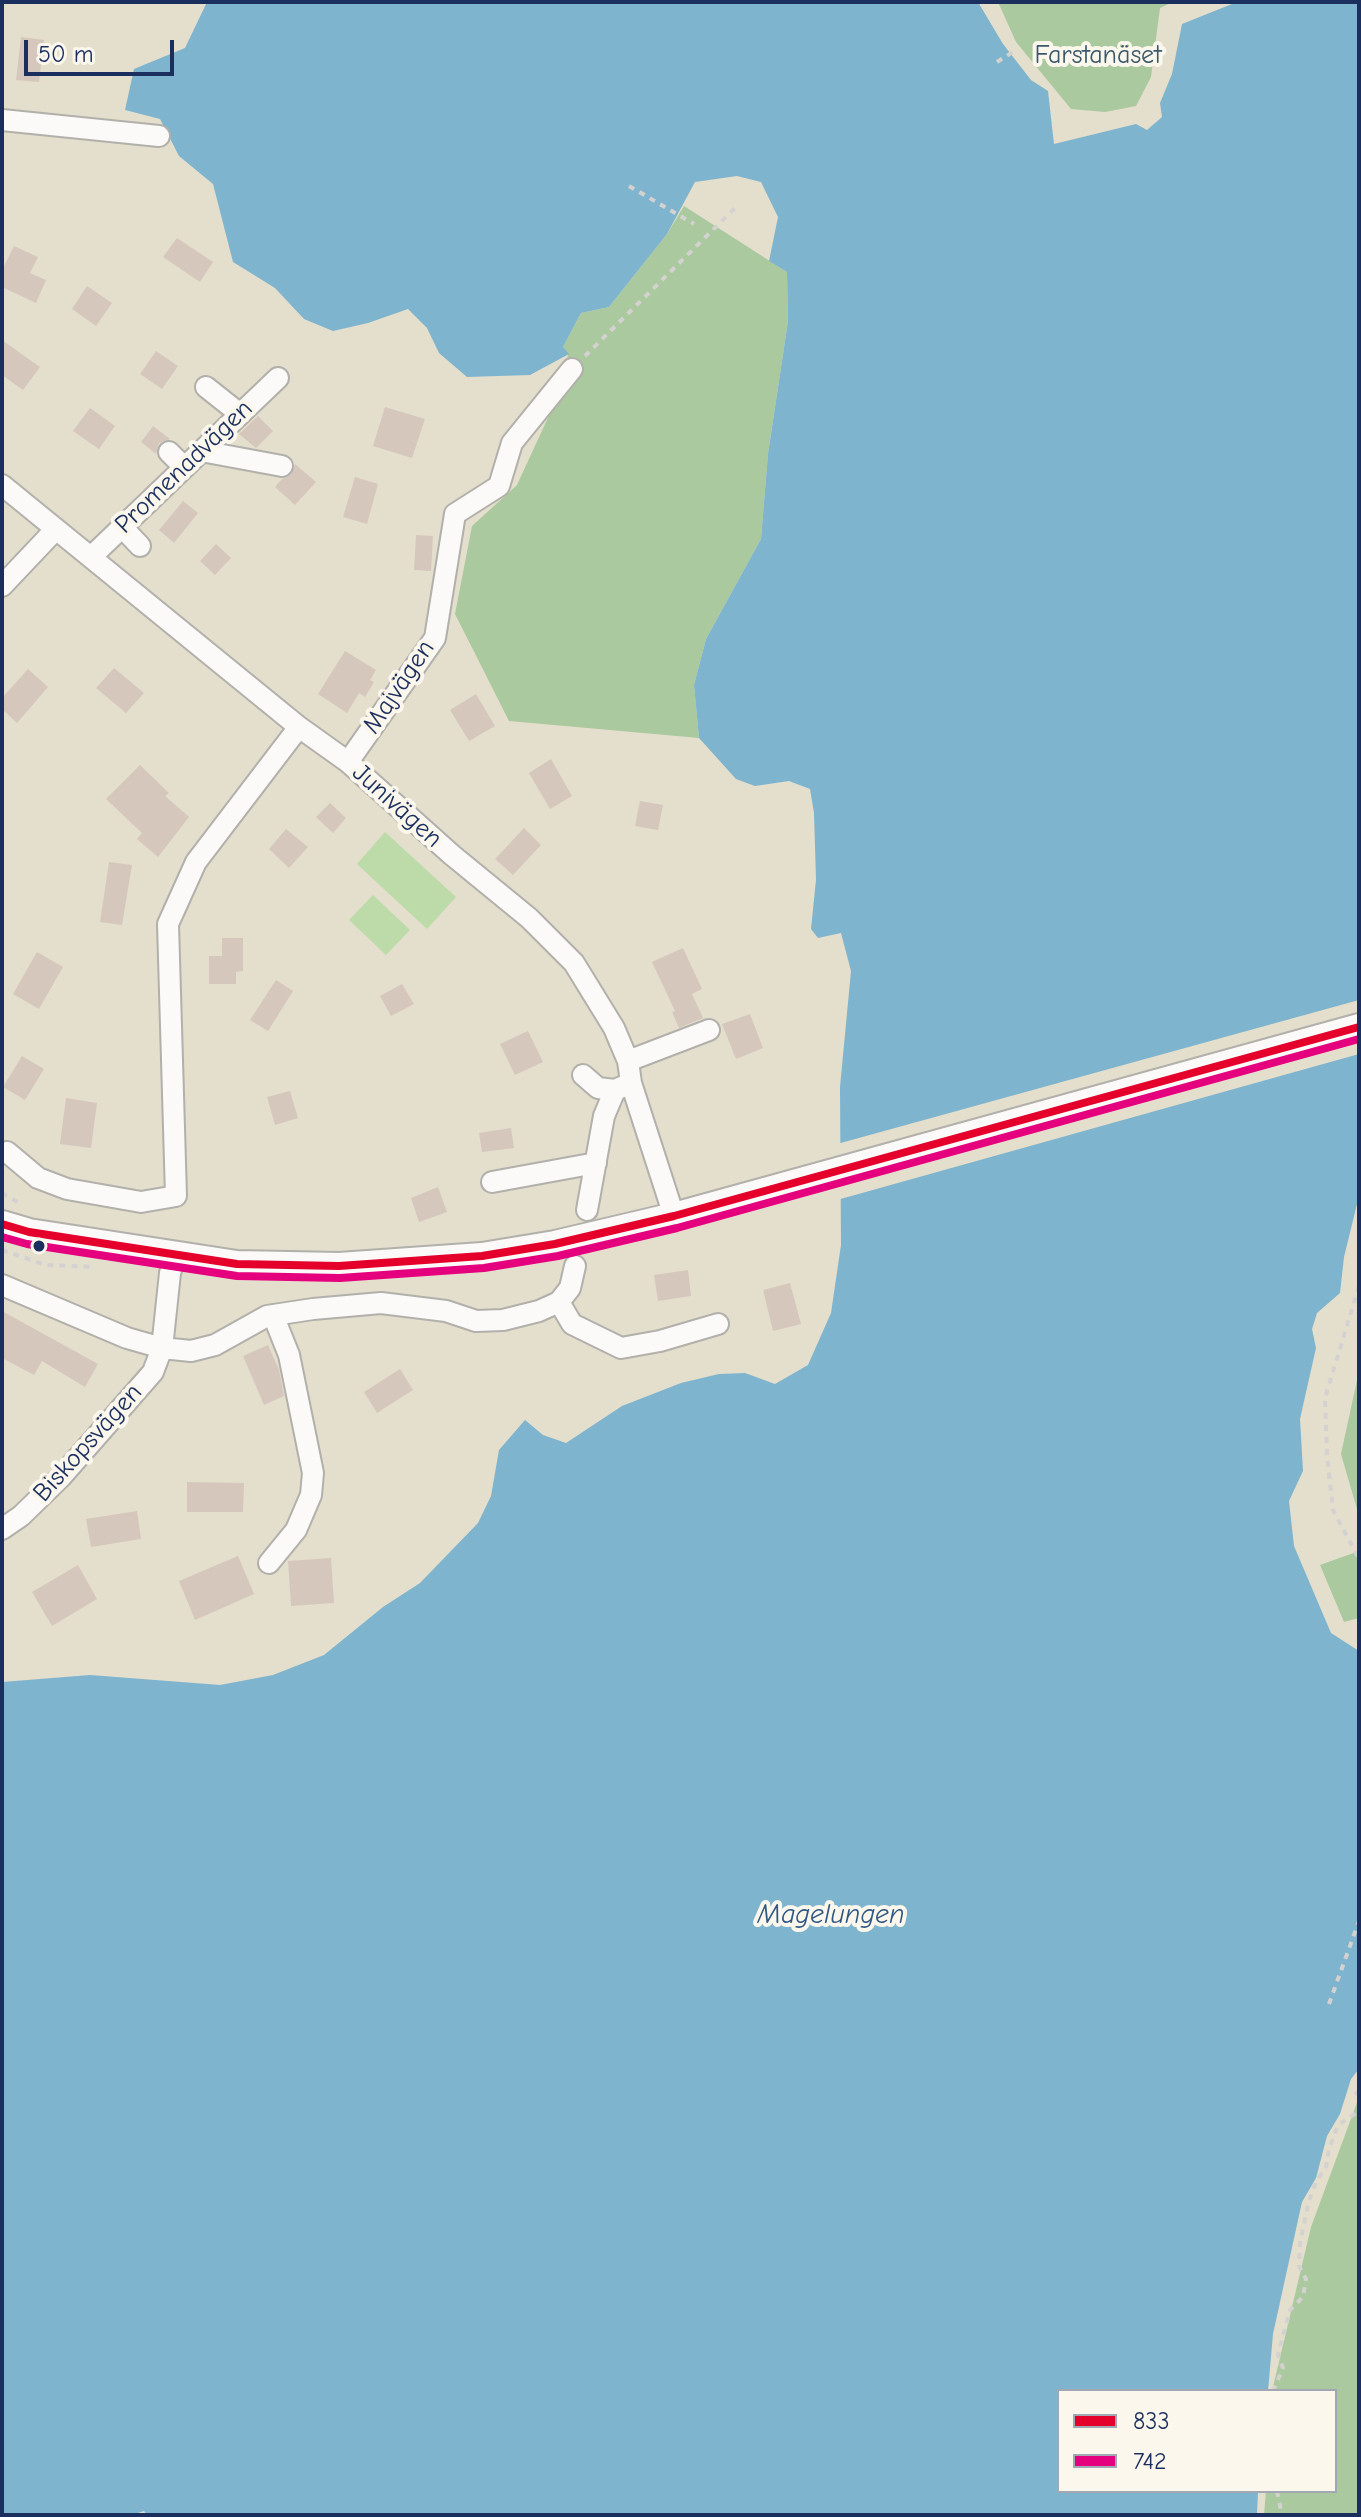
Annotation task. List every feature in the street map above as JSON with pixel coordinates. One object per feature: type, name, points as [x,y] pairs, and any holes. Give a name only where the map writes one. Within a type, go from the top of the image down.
[{"type":"main road","points":[[2,1224],[29,1232],[237,1264],[339,1266],[482,1256],[555,1244],[674,1216],[1359,1027]]},
{"type":"street","points":[[2,120],[159,136]]},
{"type":"street","name":"Majvägen","points":[[348,762],[435,638],[455,514],[499,486],[512,443],[572,369]]},
{"type":"street","name":"Promenadvägen","points":[[92,556],[278,378]]},
{"type":"street","points":[[206,387],[240,414]]},
{"type":"street","points":[[201,451],[282,466]]},
{"type":"street","points":[[169,452],[184,467]]},
{"type":"street","name":"Junivägen","points":[[2,485],[299,727],[348,762],[452,855],[529,918],[574,963],[614,1028],[628,1061],[623,1086],[674,1216]]},
{"type":"street","points":[[121,526],[140,546]]},
{"type":"street","points":[[2,586],[56,529]]},
{"type":"street","points":[[7,1152],[38,1178],[67,1189],[141,1202],[176,1196],[168,924],[196,862],[299,727]]},
{"type":"street","points":[[628,1061],[709,1030]]},
{"type":"street","points":[[583,1075],[598,1088],[623,1086]]},
{"type":"street","points":[[587,1210],[604,1116],[623,1086]]},
{"type":"street","points":[[492,1182],[596,1163]]},
{"type":"street","name":"Biskopsvägen","points":[[2,1529],[21,1516],[61,1477],[153,1372],[162,1348],[170,1273],[176,1256]]},
{"type":"street","points":[[575,1266],[570,1288],[559,1302],[572,1324],[621,1348],[660,1341],[718,1324]]},
{"type":"street","name":"Biskopsvägen","points":[[2,1285],[127,1338],[162,1348],[191,1351],[215,1345],[273,1315],[381,1303],[446,1311],[476,1321],[503,1320],[539,1311],[559,1302]]},
{"type":"street","points":[[269,1563],[296,1530],[311,1495],[313,1473],[289,1355],[273,1315]]},
{"type":"path","points":[[997,62],[1016,50]]},
{"type":"path","points":[[629,186],[694,224]]},
{"type":"path","points":[[572,369],[735,208]]},
{"type":"path","points":[[2,1193],[31,1210]]},
{"type":"path","points":[[1359,1286],[1325,1398],[1333,1510],[1359,1559]]},
{"type":"path","points":[[1329,2004],[1359,1921]]},
{"type":"path","points":[[1359,2091],[1356,2093],[1359,2098]]},
{"type":"path","points":[[1274,2389],[1283,2368],[1278,2355],[1290,2310],[1303,2297],[1306,2279],[1299,2266],[1300,2243],[1309,2201],[1326,2167],[1338,2125],[1359,2111]]},
{"type":"path","points":[[1277,2493],[1282,2515]]},
{"type":"green space","name":"Farstanäset","points":[[998,2],[1173,2],[1160,8],[1151,77],[1136,106],[1105,112],[1071,109],[1016,42]]},
{"type":"green space","points":[[684,206],[787,272],[788,321],[768,454],[761,539],[706,639],[694,685],[699,738],[509,721],[455,614],[472,526],[517,485],[563,385],[568,354],[563,347],[581,313],[609,307],[667,234]]},
{"type":"green space","points":[[385,832],[456,897],[427,929],[357,864]]},
{"type":"green space","points":[[373,895],[410,930],[386,955],[349,920]]},
{"type":"green space","points":[[1359,1371],[1359,1516],[1341,1454]]},
{"type":"green space","points":[[1359,1551],[1359,1618],[1344,1622],[1320,1565]]},
{"type":"green space","points":[[1359,2097],[1359,2515],[1264,2515],[1266,2493],[1337,2493],[1337,2389],[1272,2389],[1311,2227]]},
{"type":"water","name":"Magelungen","points":[[207,2],[978,2],[1003,44],[1031,80],[1048,91],[1054,144],[1136,124],[1147,130],[1162,117],[1160,103],[1172,74],[1182,24],[1237,2],[1359,2],[1359,1196],[1344,1257],[1340,1293],[1317,1313],[1312,1329],[1316,1348],[1300,1419],[1303,1471],[1289,1501],[1294,1546],[1331,1633],[1359,1651],[1359,2069],[1351,2079],[1340,2114],[1327,2136],[1316,2178],[1302,2202],[1273,2334],[1268,2389],[1057,2389],[1057,2493],[1258,2493],[1257,2515],[147,2515],[144,2511],[132,2515],[2,2514],[2,1682],[90,1675],[220,1685],[273,1675],[324,1655],[383,1607],[420,1583],[478,1523],[491,1496],[499,1450],[525,1420],[543,1435],[566,1443],[622,1406],[681,1383],[719,1374],[745,1373],[775,1384],[808,1365],[831,1313],[841,1245],[840,1087],[851,971],[841,933],[818,938],[811,929],[816,880],[814,813],[810,789],[789,781],[755,786],[736,779],[699,738],[694,685],[706,639],[761,539],[768,454],[788,321],[787,272],[769,261],[778,217],[761,182],[737,176],[695,182],[667,234],[609,307],[581,313],[563,347],[569,354],[530,375],[467,377],[439,353],[427,328],[408,309],[333,331],[304,319],[275,288],[233,262],[213,184],[179,156],[160,119],[125,110],[134,69],[185,48]]},
{"type":"pier","points":[[1359,1000],[1359,1054],[837,1200],[837,1144]]},
{"type":"building","points":[[21,37],[44,40],[39,82],[16,80]]},
{"type":"building","points":[[177,238],[213,262],[200,282],[163,257]]},
{"type":"building","points":[[14,246],[38,257],[30,273],[46,280],[36,303],[2,287],[2,270]]},
{"type":"building","points":[[87,286],[112,303],[96,326],[72,309]]},
{"type":"building","points":[[2,340],[40,367],[23,390],[2,375]]},
{"type":"building","points":[[156,351],[178,366],[162,389],[140,374]]},
{"type":"building","points":[[385,407],[425,419],[412,458],[373,446]]},
{"type":"building","points":[[90,408],[115,426],[99,449],[73,431]]},
{"type":"building","points":[[258,416],[273,431],[256,448],[239,434]]},
{"type":"building","points":[[153,426],[170,439],[159,443],[156,454],[141,442]]},
{"type":"building","points":[[295,464],[316,482],[295,505],[275,487],[291,475]]},
{"type":"building","points":[[355,477],[378,484],[367,524],[343,517]]},
{"type":"building","points":[[183,501],[198,513],[174,543],[159,530]]},
{"type":"building","points":[[416,535],[433,536],[431,571],[414,570]]},
{"type":"building","points":[[216,544],[231,558],[215,575],[200,561]]},
{"type":"building","points":[[345,651],[376,670],[370,680],[374,682],[365,697],[359,693],[347,713],[318,694]]},
{"type":"building","points":[[114,668],[144,693],[126,713],[96,688]]},
{"type":"building","points":[[28,669],[48,687],[17,723],[2,709],[2,698]]},
{"type":"building","points":[[476,694],[495,726],[469,741],[450,710]]},
{"type":"building","points":[[551,759],[572,796],[550,809],[529,773]]},
{"type":"building","points":[[140,765],[169,793],[165,796],[189,817],[158,857],[137,839],[142,833],[106,799]]},
{"type":"building","points":[[640,801],[663,805],[658,830],[635,826]]},
{"type":"building","points":[[330,803],[346,818],[333,833],[316,817]]},
{"type":"building","points":[[524,828],[541,845],[513,875],[495,859]]},
{"type":"building","points":[[286,829],[308,847],[289,868],[269,849]]},
{"type":"building","points":[[109,862],[132,865],[122,925],[100,922]]},
{"type":"building","points":[[222,938],[243,938],[243,971],[236,972],[236,984],[209,984],[209,956],[222,956]]},
{"type":"building","points":[[683,948],[702,989],[692,994],[703,1018],[679,1028],[672,1012],[675,1011],[652,962]]},
{"type":"building","points":[[37,952],[63,967],[39,1009],[13,994]]},
{"type":"building","points":[[276,980],[293,991],[268,1031],[250,1020]]},
{"type":"building","points":[[402,984],[414,1004],[391,1016],[380,996]]},
{"type":"building","points":[[750,1014],[763,1048],[736,1059],[722,1024]]},
{"type":"building","points":[[528,1031],[543,1062],[515,1075],[500,1044]]},
{"type":"building","points":[[22,1056],[44,1069],[25,1100],[3,1087]]},
{"type":"building","points":[[290,1091],[298,1118],[275,1125],[267,1097]]},
{"type":"building","points":[[66,1098],[97,1103],[91,1148],[60,1144]]},
{"type":"building","points":[[511,1128],[514,1148],[482,1152],[479,1133]]},
{"type":"building","points":[[438,1187],[447,1212],[419,1222],[411,1198]]},
{"type":"building","points":[[688,1270],[691,1296],[658,1301],[654,1275]]},
{"type":"building","points":[[790,1283],[801,1324],[773,1331],[763,1290]]},
{"type":"building","points":[[2,1311],[98,1364],[85,1387],[42,1361],[34,1375],[2,1358]]},
{"type":"building","points":[[268,1345],[279,1370],[284,1396],[264,1405],[243,1356]]},
{"type":"building","points":[[400,1369],[413,1390],[377,1413],[364,1392]]},
{"type":"building","points":[[187,1482],[244,1483],[243,1512],[187,1512]]},
{"type":"building","points":[[137,1511],[141,1539],[91,1547],[86,1519]]},
{"type":"building","points":[[238,1556],[254,1594],[195,1620],[179,1581]]},
{"type":"building","points":[[331,1558],[334,1603],[291,1606],[288,1561]]},
{"type":"building","points":[[78,1565],[97,1599],[52,1626],[32,1592]]},
{"type":"transit line","name":"833","points":[[2,1224],[29,1232],[237,1264],[339,1266],[482,1256],[555,1244],[674,1216],[1359,1027]]},
{"type":"transit line","name":"742","points":[[2,1237],[27,1244],[237,1276],[340,1278],[484,1268],[558,1256],[677,1228],[1359,1039]]}]
